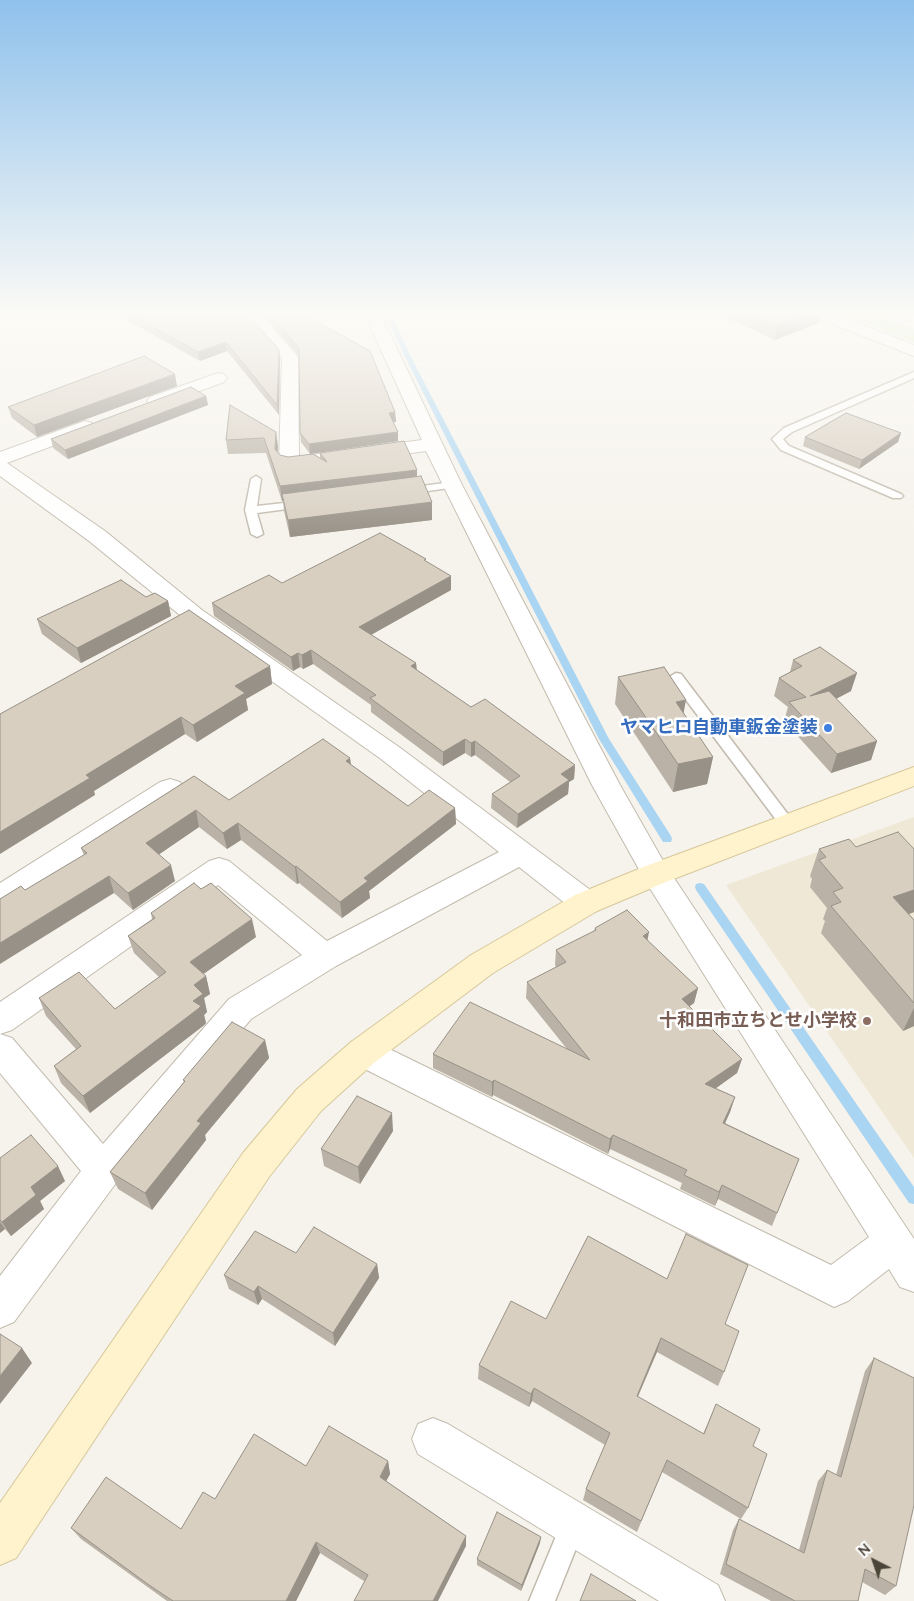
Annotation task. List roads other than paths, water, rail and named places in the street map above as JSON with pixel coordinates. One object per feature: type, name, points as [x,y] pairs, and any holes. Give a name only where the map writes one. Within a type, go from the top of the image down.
[{"type":"street","points":[[136,408],[186,390]]},
{"type":"street","points":[[290,390],[289,464],[337,457]]},
{"type":"street","points":[[408,390],[452,485],[606,785],[656,874],[914,1273]]},
{"type":"street","points":[[0,458],[100,422]]},
{"type":"street","points":[[356,454],[433,444]]},
{"type":"street","points":[[0,467],[97,536],[185,620],[390,753],[586,903]]},
{"type":"street","points":[[0,1542],[256,1165],[309,1100],[363,1052],[482,964],[586,903],[656,874],[914,776]]},
{"type":"street","points":[[0,898],[170,789]]},
{"type":"street","points":[[0,1308],[103,1171],[240,1009],[325,957],[521,853]]},
{"type":"street","points":[[0,1020],[219,869],[325,957]]},
{"type":"street","points":[[0,1048],[103,1171]]},
{"type":"street","points":[[363,1052],[834,1287],[894,1243]]},
{"type":"street","points":[[433,1440],[702,1601]]},
{"type":"lane","points":[[880,390],[788,430],[777,439],[785,448],[897,496]]},
{"type":"lane","points":[[256,479],[251,510],[257,534]]},
{"type":"lane","points":[[395,492],[452,485]]},
{"type":"lane","points":[[251,510],[309,503]]},
{"type":"lane","points":[[676,677],[788,825]]},
{"type":"lane","points":[[542,1601],[573,1524]]},
{"type":"waterway","points":[[425,390],[604,739],[667,839]]},
{"type":"waterway","points":[[700,887],[914,1198]]},
{"type":"place","name":"ヤマヒロ自動車鈑金塗装","points":[[828,728]]},
{"type":"place","name":"十和田市立ちとせ小学校","points":[[867,1021]]}]
